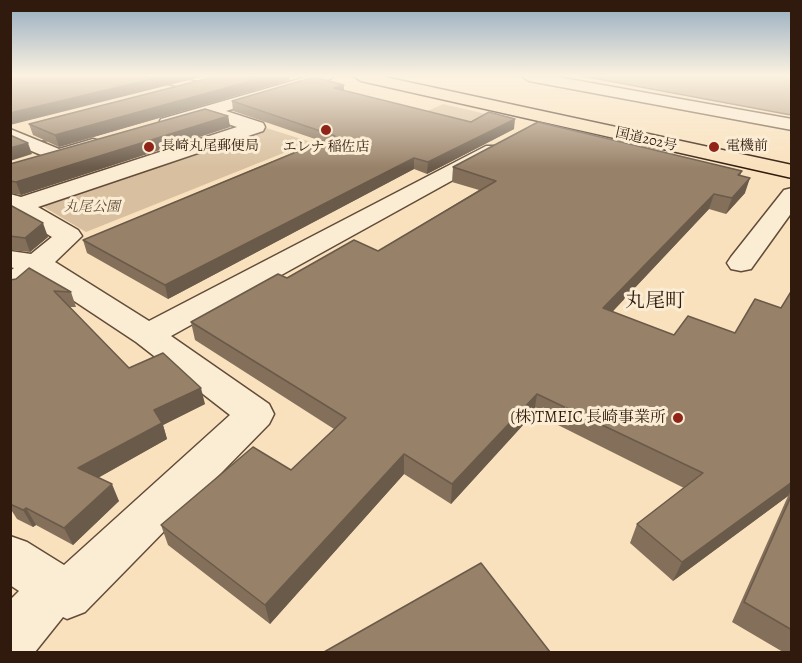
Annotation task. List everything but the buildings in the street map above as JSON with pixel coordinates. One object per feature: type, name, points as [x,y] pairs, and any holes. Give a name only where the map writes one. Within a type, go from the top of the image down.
[{"type":"highway","name":"国道202号","points":[[498,107],[792,172]]},
{"type":"street","points":[[150,128],[221,107]]},
{"type":"street","points":[[241,107],[258,112]]},
{"type":"street","points":[[695,107],[792,125]]},
{"type":"street","points":[[15,203],[255,127],[207,111]]},
{"type":"street","points":[[148,335],[551,119]]},
{"type":"street","points":[[20,134],[52,153]]},
{"type":"street","points":[[30,164],[52,153],[116,139]]},
{"type":"street","points":[[741,263],[792,195]]},
{"type":"street","points":[[10,286],[23,261],[69,236],[15,203]]},
{"type":"street","points":[[10,557],[54,589],[67,595],[255,414],[148,335],[23,261]]},
{"type":"street","points":[[10,640],[54,589]]},
{"type":"green space","points":[[436,107],[456,107],[495,116],[465,132],[345,148]]},
{"type":"green space","name":"丸尾公園","points":[[263,127],[311,142],[86,232],[39,204]]},
{"type":"shaded area","points":[[748,107],[791,107],[791,115]]},
{"type":"waterway","points":[[10,150],[57,138]]},
{"type":"place","name":"エレナ 稲佐店","points":[[326,130]]},
{"type":"place","name":"長崎丸尾郵便局","points":[[149,147]]},
{"type":"place","name":"電機前","points":[[714,147]]},
{"type":"place","name":"(株)TMEIC 長崎事業所","points":[[678,418]]},
{"type":"district","name":"丸尾町","points":[[655,302]]}]
